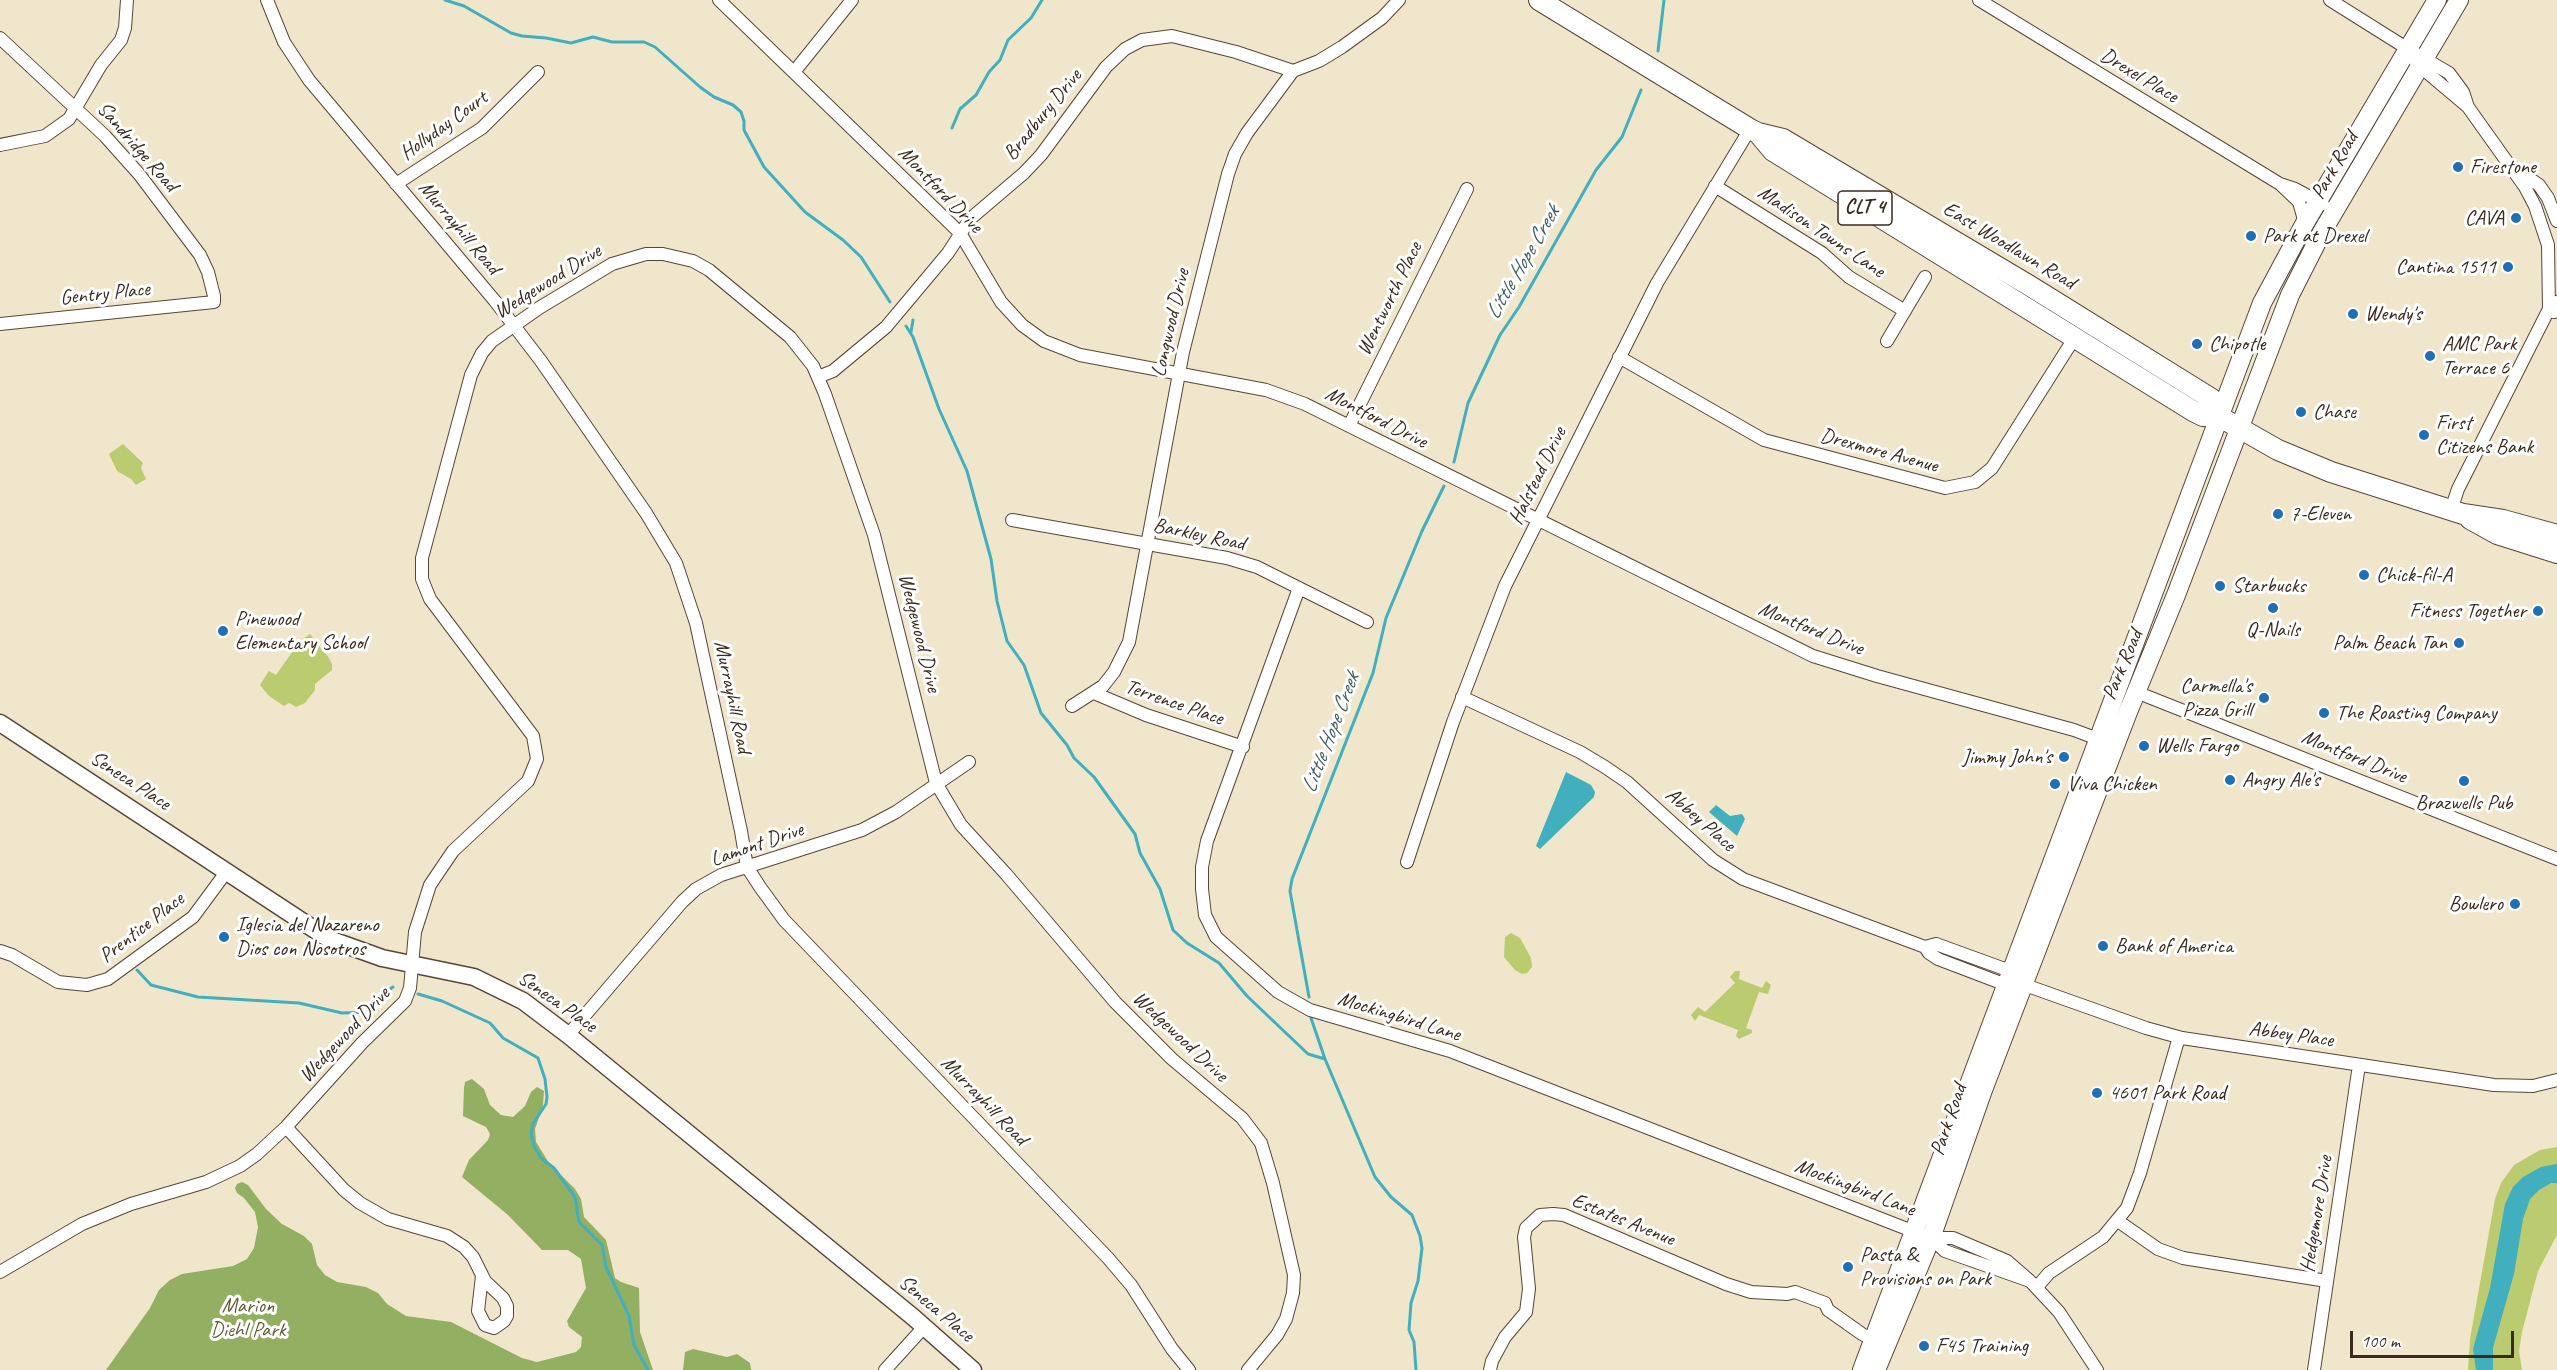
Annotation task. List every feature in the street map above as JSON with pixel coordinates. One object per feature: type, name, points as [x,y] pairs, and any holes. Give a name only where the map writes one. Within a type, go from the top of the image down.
[{"type":"main road","name":"East Woodlawn Road","points":[[1539,0],[1754,131],[1773,151],[2193,411],[2203,416],[2220,417],[2310,464],[2457,512],[2503,520],[2557,535]]},
{"type":"main road","name":"Park Road","points":[[1876,1370],[1881,1345],[2015,981],[2107,742],[2262,303],[2318,201],[2436,0]]},
{"type":"main road","name":"Park Road","points":[[2107,742],[2136,692],[2176,595],[2290,295],[2335,211],[2459,0]]},
{"type":"main road","name":"East Woodlawn Road","points":[[1754,131],[1783,139],[2030,286],[2212,399],[2220,417]]},
{"type":"main road","name":"East Woodlawn Road","points":[[2457,512],[2497,534],[2557,553]]},
{"type":"main road","name":"Park Road","points":[[1862,1370],[1881,1345]]},
{"type":"street","points":[[0,145],[45,136],[58,129],[76,108],[101,65],[121,40],[127,0]]},
{"type":"street","name":"Murrayhill Road","points":[[267,0],[292,56],[309,80],[514,325],[646,513],[676,562],[696,623],[747,867],[784,920],[1108,1258],[1131,1285],[1172,1349],[1190,1370]]},
{"type":"street","name":"Montford Drive","points":[[719,0],[960,233],[1001,302],[1022,325],[1044,341],[1080,355],[1266,390],[1305,404],[1813,656],[2074,730],[2107,742]]},
{"type":"street","points":[[794,72],[852,0]]},
{"type":"street","points":[[1293,71],[1319,61],[1341,47],[1382,18],[1399,0]]},
{"type":"street","name":"Drexel Place","points":[[1979,0],[2280,184],[2335,211]]},
{"type":"street","points":[[2330,0],[2408,49],[2468,107],[2500,155],[2528,191],[2545,234],[2554,308],[2458,489],[2457,512]]},
{"type":"street","name":"Bradbury Drive","points":[[818,377],[833,371],[886,327],[948,254],[970,219],[1024,173],[1041,155],[1106,68],[1118,54],[1132,44],[1172,36],[1187,38],[1293,71]]},
{"type":"street","name":"Sandridge Road","points":[[0,38],[117,148],[200,255],[208,272],[214,302]]},
{"type":"street","name":"Longwood Drive","points":[[1072,706],[1094,693],[1114,672],[1129,642],[1179,373],[1228,174],[1235,154],[1247,133],[1293,71]]},
{"type":"street","name":"Hollyday Court","points":[[396,184],[482,128],[538,72]]},
{"type":"street","name":"Halstead Drive","points":[[1407,862],[1462,697],[1497,603],[1657,282],[1715,186],[1754,131]]},
{"type":"street","points":[[2509,165],[2522,171],[2539,184],[2548,198],[2557,221]]},
{"type":"street","name":"Drexel Place","points":[[2280,184],[2299,202],[2305,224]]},
{"type":"street","name":"Madison Towns Lane","points":[[1715,186],[1822,253],[1849,277],[1905,311]]},
{"type":"street","name":"Wentworth Place","points":[[1349,426],[1467,189]]},
{"type":"street","name":"Wedgewood Drive","points":[[0,1272],[82,1224],[114,1210],[206,1182],[229,1172],[257,1154],[286,1127],[362,1043],[405,1001],[410,988],[421,908],[439,869],[462,841],[528,781],[537,759],[533,735],[430,599],[421,572],[422,558],[471,375],[487,347],[498,336],[612,264],[646,254],[676,256],[693,261],[709,270],[790,337],[808,359],[818,377],[874,535],[936,783],[947,804],[969,836],[1006,874],[1115,1002],[1172,1059],[1242,1118],[1261,1143],[1273,1183],[1294,1275],[1293,1293],[1286,1319],[1277,1335],[1248,1370]]},
{"type":"street","points":[[1887,341],[1925,277]]},
{"type":"street","name":"Gentry Place","points":[[0,324],[214,302]]},
{"type":"street","name":"Drexmore Avenue","points":[[1619,357],[1764,440],[1945,488],[1974,482],[1992,468],[2075,337]]},
{"type":"street","name":"Barkley Road","points":[[1012,519],[1227,558],[1257,567],[1367,622]]},
{"type":"street","name":"Mockingbird Lane","points":[[1299,588],[1207,841],[1202,867],[1205,915],[1216,937],[1278,992],[1324,1015],[1450,1051],[1923,1235],[1956,1255],[2034,1284],[2059,1312],[2097,1370]]},
{"type":"street","name":"Montford Drive","points":[[2136,692],[2557,858]]},
{"type":"street","name":"Terrence Place","points":[[1094,693],[1146,715],[1243,747]]},
{"type":"street","name":"Abbey Place","points":[[1462,697],[1580,752],[1605,767],[1627,782],[1713,860],[1743,879],[1925,947],[1933,944],[1941,945],[2015,981],[2146,1028],[2179,1037],[2511,1087],[2533,1086],[2557,1080]]},
{"type":"street","name":"Seneca Place","points":[[0,723],[329,939],[373,956],[474,977],[504,990],[541,1013],[924,1327],[973,1370]]},
{"type":"street","name":"Lamont Drive","points":[[568,1035],[682,902],[712,879],[862,830],[896,812],[969,762]]},
{"type":"street","name":"Prentice Place","points":[[0,951],[12,955],[58,982],[87,985],[108,980],[193,917],[226,871]]},
{"type":"street","points":[[2034,1284],[2103,1236],[2118,1221],[2129,1203],[2140,1173],[2179,1037]]},
{"type":"street","name":"Hedgemore Drive","points":[[2314,1370],[2359,1065]]},
{"type":"street","points":[[286,1127],[344,1190],[360,1203],[399,1223],[453,1239],[473,1257],[482,1276]]},
{"type":"street","name":"Estates Avenue","points":[[1490,1370],[1505,1337],[1526,1312],[1529,1289],[1524,1237],[1526,1228],[1540,1215],[1564,1215],[1750,1292],[1787,1294],[1792,1299],[1810,1302],[1821,1311],[1828,1310],[1881,1345]]},
{"type":"street","points":[[2118,1221],[2158,1249],[2183,1258],[2327,1281]]},
{"type":"street","points":[[885,1370],[924,1327]]},
{"type":"green space","points":[[123,444],[143,463],[141,468],[146,479],[136,485],[131,479],[117,471],[109,454]]},
{"type":"green space","points":[[310,634],[329,658],[332,670],[315,684],[315,690],[305,703],[296,707],[289,703],[284,706],[269,696],[260,685],[269,671],[276,675],[300,641]]},
{"type":"green space","points":[[1511,933],[1520,938],[1531,958],[1532,967],[1527,973],[1522,974],[1515,970],[1504,957],[1505,937]]},
{"type":"green space","points":[[1735,971],[1740,971],[1739,979],[1762,988],[1766,981],[1771,985],[1768,994],[1759,992],[1746,1028],[1752,1030],[1752,1033],[1739,1039],[1736,1036],[1738,1030],[1699,1015],[1695,1021],[1691,1015],[1698,1007],[1705,1012],[1735,983],[1730,977]]},
{"type":"green space","name":"Marion Diehl Park","points":[[472,1079],[484,1089],[490,1105],[501,1115],[513,1117],[525,1106],[531,1092],[537,1087],[544,1091],[543,1105],[535,1129],[536,1142],[549,1163],[575,1189],[581,1199],[584,1217],[606,1240],[615,1278],[639,1288],[640,1332],[653,1370],[106,1370],[150,1308],[159,1290],[170,1280],[182,1274],[233,1266],[247,1259],[254,1248],[258,1227],[255,1212],[235,1188],[242,1182],[248,1185],[266,1209],[282,1224],[304,1236],[312,1244],[317,1265],[325,1275],[337,1282],[366,1287],[378,1293],[387,1304],[406,1316],[451,1322],[522,1358],[537,1362],[576,1352],[581,1347],[582,1337],[569,1327],[567,1321],[586,1288],[581,1259],[568,1250],[542,1250],[508,1215],[462,1177],[469,1160],[488,1140],[490,1134],[486,1127],[463,1116],[465,1082]]},
{"type":"green space","points":[[2557,1147],[2557,1235],[2538,1271],[2522,1332],[2519,1351],[2522,1370],[2468,1370],[2470,1339],[2495,1199],[2501,1183],[2514,1165],[2540,1150]]},
{"type":"green space","points":[[693,1349],[727,1357],[737,1354],[750,1363],[751,1370],[683,1370],[685,1352]]},
{"type":"water","points":[[1566,772],[1591,785],[1595,792],[1594,797],[1540,849],[1536,846]]},
{"type":"water","points":[[1716,805],[1730,816],[1742,814],[1745,819],[1737,836],[1709,812]]},
{"type":"water","points":[[2557,1164],[2557,1183],[2551,1183],[2539,1190],[2530,1199],[2523,1219],[2514,1274],[2493,1348],[2493,1370],[2476,1370],[2473,1349],[2490,1288],[2505,1204],[2513,1187],[2523,1177],[2541,1167]]},
{"type":"waterway","points":[[445,0],[464,6],[511,33],[522,36],[571,43],[593,37],[612,42],[644,42],[655,47],[700,87],[714,97],[733,105],[741,112],[744,130],[764,167],[805,212],[843,240],[861,257],[890,302]]},
{"type":"waterway","points":[[952,128],[960,109],[976,95],[989,72],[1000,60],[1008,40],[1031,18],[1042,0]]},
{"type":"waterway","name":"Little Hope Creek","points":[[1658,51],[1664,0]]},
{"type":"waterway","name":"Little Hope Creek","points":[[1454,462],[1468,403],[1500,335],[1519,307],[1596,170],[1622,137],[1641,90]]},
{"type":"waterway","points":[[911,332],[913,320]]},
{"type":"waterway","points":[[906,326],[913,337],[939,409],[967,471],[991,559],[997,601],[1007,641],[1024,665],[1041,713],[1067,745],[1074,758],[1094,777],[1135,834],[1140,853],[1160,889],[1173,930],[1187,943],[1219,963],[1247,996],[1308,1054],[1325,1059]]},
{"type":"waterway","name":"Little Hope Creek","points":[[1309,997],[1290,891],[1292,879],[1373,673],[1386,618],[1422,531],[1444,486]]},
{"type":"waterway","points":[[137,970],[151,985],[198,997],[299,1003],[342,1013],[368,1012],[380,1004],[387,991],[393,987]]},
{"type":"waterway","points":[[418,994],[442,1001],[490,1023],[503,1038],[538,1058],[545,1079],[547,1097],[546,1104],[533,1124],[531,1134],[534,1146],[541,1158],[554,1168],[575,1197],[579,1222],[602,1245],[606,1267],[629,1316],[634,1345],[648,1370]]},
{"type":"waterway","name":"Little Hope Creek","points":[[1311,1018],[1325,1059],[1375,1177],[1391,1197],[1412,1215],[1420,1236],[1422,1248],[1418,1281],[1411,1303],[1409,1330],[1414,1342],[1416,1370]]},
{"type":"place","name":"Firestone","points":[[2458,167]]},
{"type":"place","name":"CAVA","points":[[2516,218]]},
{"type":"place","name":"Park at Drexel","points":[[2251,236]]},
{"type":"place","name":"Cantina 1511","points":[[2508,267]]},
{"type":"place","name":"Wendy's","points":[[2353,314]]},
{"type":"place","name":"Chipotle","points":[[2197,344]]},
{"type":"place","name":"AMC Park Terrace 6","points":[[2430,356]]},
{"type":"place","name":"Chase","points":[[2301,412]]},
{"type":"place","name":"First Citizens Bank","points":[[2424,435]]},
{"type":"place","name":"7-Eleven","points":[[2278,514]]},
{"type":"place","name":"Chick-fil-A","points":[[2364,575]]},
{"type":"place","name":"Starbucks","points":[[2220,586]]},
{"type":"place","name":"Q-Nails","points":[[2273,608]]},
{"type":"place","name":"Fitness Together","points":[[2538,611]]},
{"type":"place","name":"Pinewood Elementary School","points":[[223,631]]},
{"type":"place","name":"Palm Beach Tan","points":[[2459,643]]},
{"type":"place","name":"Carmella's Pizza Grill","points":[[2264,698]]},
{"type":"place","name":"The Roasting Company","points":[[2324,713]]},
{"type":"place","name":"Wells Fargo","points":[[2144,746]]},
{"type":"place","name":"Jimmy John's","points":[[2064,757]]},
{"type":"place","name":"Angry Ale's","points":[[2230,780]]},
{"type":"place","name":"Brazwells Pub","points":[[2464,781]]},
{"type":"place","name":"Viva Chicken","points":[[2055,784]]},
{"type":"place","name":"Bowlero","points":[[2515,904]]},
{"type":"place","name":"Iglesia del Nazareno Dios con Nosotros","points":[[224,937]]},
{"type":"place","name":"Bank of America","points":[[2103,946]]},
{"type":"place","name":"4601 Park Road","points":[[2097,1093]]},
{"type":"place","name":"Pasta & Provisions on Park","points":[[1848,1267]]},
{"type":"place","name":"F45 Training","points":[[1924,1346]]}]
